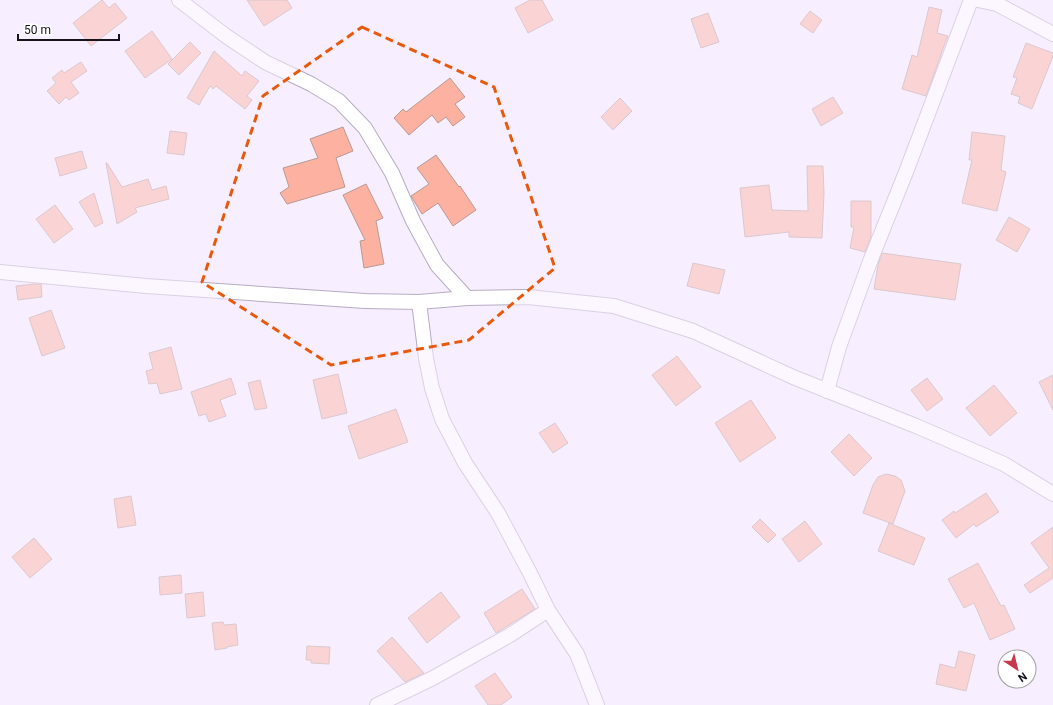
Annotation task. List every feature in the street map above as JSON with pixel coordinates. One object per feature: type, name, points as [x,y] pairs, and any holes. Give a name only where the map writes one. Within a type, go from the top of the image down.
[{"type":"street","points":[[179,0],[226,36],[265,62],[311,84],[339,101],[365,128],[392,173],[413,221],[437,265],[466,298]]},
{"type":"street","points":[[827,391],[840,347],[871,259],[906,172],[971,0]]},
{"type":"street","points":[[978,0],[997,4],[1053,34]]},
{"type":"street","points":[[0,272],[146,286],[365,302],[419,302],[466,298],[528,297],[614,306],[693,331],[793,377],[916,426],[1004,464],[1053,494]]},
{"type":"street","points":[[419,302],[426,358],[432,388],[442,420],[465,463],[498,512],[548,610],[577,654],[597,705]]},
{"type":"street","points":[[377,705],[433,678],[510,635],[548,610]]},
{"type":"highlighted area","points":[[362,27],[494,87],[555,268],[469,340],[331,365],[202,282],[263,96]]},
{"type":"building","points":[[102,0],[109,8],[115,3],[127,18],[91,46],[73,23]]},
{"type":"building","points":[[247,0],[287,0],[292,8],[264,26]]},
{"type":"building","points":[[530,0],[542,0],[553,20],[528,33],[515,8]]},
{"type":"building","points":[[929,7],[942,10],[937,33],[948,36],[926,96],[902,89],[912,55],[917,57]]},
{"type":"building","points":[[810,11],[822,20],[813,33],[800,24]]},
{"type":"building","points":[[708,13],[719,42],[701,48],[691,19]]},
{"type":"building","points":[[152,31],[172,59],[145,78],[125,51]]},
{"type":"building","points":[[190,42],[201,53],[179,75],[168,64]]},
{"type":"building","points":[[1026,43],[1053,53],[1032,109],[1018,103],[1020,97],[1011,94],[1017,78],[1013,77]]},
{"type":"building","points":[[214,51],[242,76],[245,71],[259,81],[247,96],[252,100],[245,109],[216,86],[213,89],[210,86],[199,105],[187,98]]},
{"type":"building","points":[[81,62],[87,71],[71,82],[79,93],[69,100],[66,97],[59,104],[47,91],[56,83],[52,78],[62,70],[64,73]]},
{"type":"building","points":[[450,78],[465,97],[455,104],[465,117],[453,126],[446,117],[438,123],[432,115],[409,135],[394,118],[403,109],[406,112]]},
{"type":"building","points":[[833,97],[843,113],[821,126],[812,109]]},
{"type":"building","points":[[620,98],[632,111],[613,130],[601,117]]},
{"type":"building","points":[[343,127],[353,151],[336,158],[345,187],[287,204],[280,193],[289,187],[283,168],[318,158],[310,139]]},
{"type":"building","points":[[170,131],[187,133],[184,155],[167,153]]},
{"type":"building","points":[[972,132],[1005,136],[1001,170],[1006,172],[997,211],[962,203],[972,160],[969,160]]},
{"type":"building","points":[[82,151],[87,168],[60,176],[55,158]]},
{"type":"building","points":[[436,155],[476,210],[453,226],[438,203],[422,214],[411,196],[429,184],[417,168]]},
{"type":"building","points":[[106,163],[122,187],[148,179],[152,190],[166,186],[169,199],[135,208],[137,212],[117,224]]},
{"type":"building","points":[[807,166],[823,166],[824,193],[822,238],[789,237],[789,232],[745,237],[740,188],[769,185],[772,210],[808,211]]},
{"type":"building","points":[[366,184],[383,218],[376,221],[384,264],[364,268],[360,241],[365,240],[343,195]]},
{"type":"building","points":[[94,193],[103,223],[95,227],[79,202]]},
{"type":"building","points":[[851,201],[871,201],[871,237],[865,252],[850,248],[854,227],[851,227]]},
{"type":"building","points":[[55,205],[73,229],[54,243],[36,219]]},
{"type":"building","points":[[1009,217],[1030,229],[1017,252],[996,240]]},
{"type":"building","points":[[882,253],[961,264],[955,300],[874,289],[878,265]]},
{"type":"building","points":[[693,263],[725,270],[719,294],[687,286]]},
{"type":"building","points":[[41,284],[42,297],[18,300],[16,286]]},
{"type":"building","points":[[51,310],[65,348],[42,356],[29,318]]},
{"type":"building","points":[[171,347],[182,389],[160,394],[157,383],[149,384],[146,371],[153,369],[149,353]]},
{"type":"building","points":[[677,356],[701,387],[676,406],[652,375]]},
{"type":"building","points":[[338,374],[347,413],[322,419],[313,380]]},
{"type":"building","points":[[1053,375],[1053,410],[1039,382]]},
{"type":"building","points":[[231,378],[236,394],[220,400],[226,416],[209,422],[206,414],[199,416],[191,392]]},
{"type":"building","points":[[927,378],[943,399],[927,411],[911,390]]},
{"type":"building","points":[[260,380],[267,408],[255,410],[248,383]]},
{"type":"building","points":[[994,385],[1017,413],[990,436],[966,408]]},
{"type":"building","points":[[751,400],[776,438],[740,462],[715,423]]},
{"type":"building","points":[[396,409],[408,442],[359,459],[348,426]]},
{"type":"building","points":[[555,423],[568,443],[553,453],[539,433]]},
{"type":"building","points":[[849,434],[872,458],[854,476],[831,452]]},
{"type":"building","points":[[886,474],[895,476],[901,480],[905,491],[893,524],[863,513],[873,485],[878,477]]},
{"type":"building","points":[[986,493],[999,512],[976,527],[974,524],[956,538],[942,520],[954,511],[955,513]]},
{"type":"building","points":[[131,496],[136,525],[118,528],[114,499]]},
{"type":"building","points":[[760,519],[776,535],[768,543],[752,527]]},
{"type":"building","points":[[805,521],[822,544],[799,562],[782,539]]},
{"type":"building","points":[[889,523],[925,538],[914,565],[878,551]]},
{"type":"building","points":[[1053,527],[1053,578],[1030,593],[1024,585],[1049,568],[1031,543]]},
{"type":"building","points":[[34,538],[52,559],[30,578],[12,557]]},
{"type":"building","points":[[978,563],[1001,606],[1004,605],[1015,629],[990,640],[974,603],[964,608],[948,579]]},
{"type":"building","points":[[181,575],[182,593],[160,595],[159,577]]},
{"type":"building","points":[[522,589],[535,609],[496,633],[484,613]]},
{"type":"building","points":[[203,592],[205,616],[187,618],[185,594]]},
{"type":"building","points":[[441,592],[460,617],[427,643],[408,618]]},
{"type":"building","points":[[223,622],[224,625],[236,624],[238,645],[215,650],[212,623]]},
{"type":"building","points":[[392,637],[424,673],[405,682],[377,651]]},
{"type":"building","points":[[307,646],[330,647],[329,664],[311,663],[311,660],[306,660]]},
{"type":"building","points":[[959,651],[975,655],[966,691],[936,684],[940,664],[955,668]]},
{"type":"building","points":[[495,673],[512,697],[501,705],[488,705],[475,686]]}]
